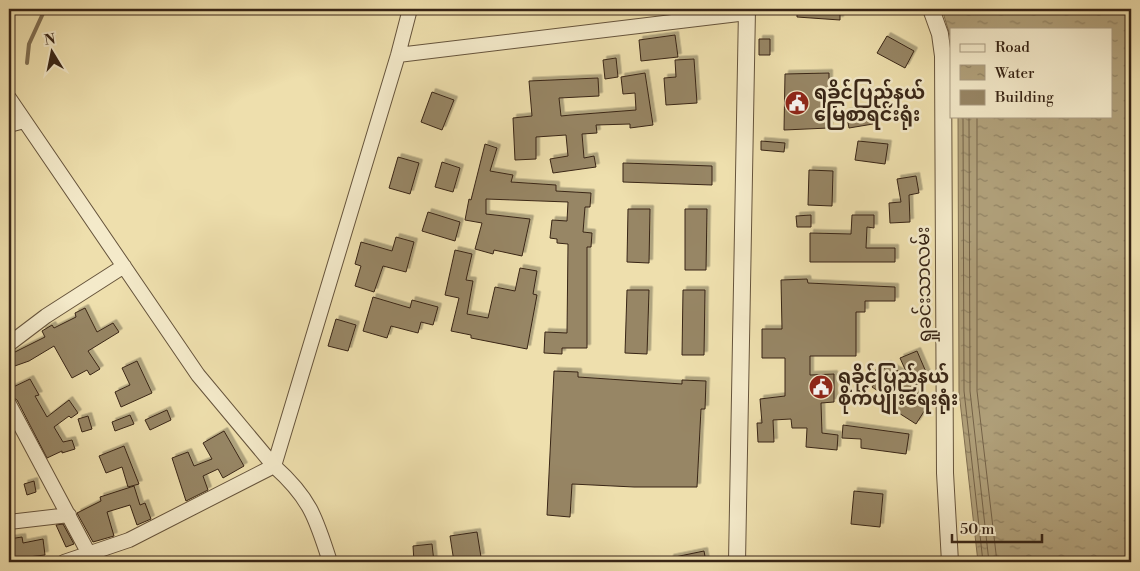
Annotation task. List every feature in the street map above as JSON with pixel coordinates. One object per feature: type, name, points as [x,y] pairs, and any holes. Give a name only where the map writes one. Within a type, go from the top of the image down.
[{"type":"street","points":[[64,562],[129,540],[274,466],[398,55],[410,9]]},
{"type":"street","name":"ရှုခင်းသာလမ်း","points":[[931,9],[940,34],[943,56],[945,425],[950,562]]},
{"type":"street","points":[[398,55],[747,11],[737,562]]},
{"type":"street","points":[[9,98],[198,375],[274,466],[292,482],[314,513],[330,562]]},
{"type":"street","points":[[9,125],[24,121]]},
{"type":"street","points":[[9,344],[60,306],[124,266]]},
{"type":"street","points":[[9,404],[89,554]]},
{"type":"street","points":[[9,522],[69,515]]},
{"type":"water","points":[[942,9],[1131,9],[1131,562],[978,562],[959,392],[958,118],[1112,118],[1112,28],[950,28],[950,36]]},
{"type":"building","points":[[797,9],[840,9],[840,20],[797,17]]},
{"type":"building","points":[[675,35],[678,57],[641,61],[639,40]]},
{"type":"building","points":[[887,36],[914,51],[905,68],[877,53]]},
{"type":"building","points":[[759,39],[770,39],[770,55],[759,55]]},
{"type":"building","points":[[616,58],[618,77],[605,79],[603,60]]},
{"type":"building","points":[[694,59],[697,103],[666,105],[664,78],[676,77],[675,60]]},
{"type":"building","points":[[645,73],[653,125],[630,128],[630,124],[596,125],[597,133],[582,134],[584,158],[594,156],[596,167],[553,173],[550,159],[568,156],[566,135],[536,137],[536,159],[515,160],[513,118],[532,116],[529,81],[598,78],[599,96],[559,98],[561,116],[636,110],[635,93],[623,94],[621,77]]},
{"type":"building","points":[[829,73],[829,128],[784,130],[785,74]]},
{"type":"building","points":[[432,92],[454,100],[442,130],[421,122]]},
{"type":"building","points":[[870,108],[873,124],[849,128],[846,112]]},
{"type":"building","points":[[761,141],[785,143],[784,152],[761,150]]},
{"type":"building","points":[[858,141],[888,144],[885,164],[855,160]]},
{"type":"building","points":[[485,144],[497,148],[490,171],[513,175],[511,182],[556,185],[556,191],[591,193],[590,207],[585,207],[583,232],[592,233],[591,247],[587,247],[587,348],[562,348],[562,354],[544,353],[545,332],[567,333],[568,244],[557,243],[557,239],[550,238],[552,220],[567,221],[568,202],[486,199],[486,214],[530,219],[522,256],[494,250],[493,254],[475,249],[482,223],[465,220]]},
{"type":"building","points":[[398,157],[419,163],[410,194],[389,188]]},
{"type":"building","points":[[442,162],[460,168],[453,192],[435,187]]},
{"type":"building","points":[[623,163],[712,166],[712,185],[623,182]]},
{"type":"building","points":[[809,170],[833,171],[832,206],[808,205]]},
{"type":"building","points":[[916,176],[919,193],[909,195],[910,222],[890,223],[889,203],[901,202],[897,179]]},
{"type":"building","points":[[628,209],[650,209],[649,263],[627,262]]},
{"type":"building","points":[[685,209],[707,209],[706,270],[685,270]]},
{"type":"building","points":[[428,212],[460,222],[455,241],[422,231]]},
{"type":"building","points":[[811,215],[811,227],[797,227],[796,216]]},
{"type":"building","points":[[852,215],[874,215],[874,228],[867,227],[866,248],[895,248],[895,262],[810,262],[810,233],[851,234]]},
{"type":"building","points":[[396,237],[414,242],[406,272],[383,266],[374,292],[355,286],[361,266],[355,264],[361,242],[392,251]]},
{"type":"building","points":[[455,250],[472,254],[466,280],[473,281],[467,314],[488,318],[495,287],[515,291],[520,268],[537,271],[533,294],[537,295],[527,349],[471,338],[471,335],[451,331],[459,298],[445,295]]},
{"type":"building","points":[[807,279],[808,283],[895,287],[895,301],[865,301],[865,312],[856,312],[856,356],[810,356],[810,375],[834,374],[834,402],[821,403],[822,433],[838,435],[837,450],[806,447],[807,428],[792,428],[791,419],[773,420],[774,442],[758,442],[757,423],[762,423],[760,399],[785,396],[785,358],[762,358],[762,329],[782,329],[781,280]]},
{"type":"building","points":[[627,290],[649,290],[647,354],[625,353]]},
{"type":"building","points":[[683,290],[705,290],[704,355],[682,355]]},
{"type":"building","points":[[373,297],[410,308],[412,300],[438,307],[433,325],[421,322],[418,333],[391,326],[387,338],[363,331]]},
{"type":"building","points":[[85,308],[97,332],[113,323],[119,332],[88,351],[100,369],[90,375],[87,370],[72,378],[54,346],[29,361],[9,368],[9,355],[45,337],[42,331],[52,325],[54,328],[76,317],[75,313]]},
{"type":"building","points":[[336,319],[356,325],[348,351],[328,346]]},
{"type":"building","points":[[917,351],[929,379],[909,388],[930,402],[916,424],[891,408],[895,402],[872,387],[877,380],[872,377],[877,368],[882,372],[887,364],[909,378],[900,358]]},
{"type":"building","points":[[137,361],[152,393],[121,407],[115,392],[130,385],[122,368]]},
{"type":"building","points":[[554,371],[578,372],[578,377],[682,384],[682,380],[706,381],[705,409],[701,409],[697,487],[634,487],[572,484],[570,517],[547,515]]},
{"type":"building","points":[[30,379],[39,395],[35,396],[47,417],[69,400],[78,413],[71,418],[69,416],[54,427],[63,442],[72,440],[75,449],[62,453],[62,451],[47,458],[17,400],[9,395],[9,389]]},
{"type":"building","points":[[167,410],[171,420],[150,430],[145,420]]},
{"type":"building","points":[[130,415],[134,424],[115,431],[112,422]]},
{"type":"building","points":[[88,416],[92,429],[82,432],[78,419]]},
{"type":"building","points":[[843,425],[909,434],[906,454],[861,448],[861,439],[842,438]]},
{"type":"building","points":[[224,431],[244,466],[223,478],[218,469],[203,476],[208,490],[186,501],[172,458],[188,452],[194,466],[212,459],[203,443]]},
{"type":"building","points":[[124,446],[139,484],[128,487],[122,467],[106,473],[99,456]]},
{"type":"building","points":[[34,481],[36,492],[27,495],[24,484]]},
{"type":"building","points":[[134,486],[140,505],[145,503],[151,519],[137,525],[130,505],[107,512],[114,536],[93,542],[77,513],[101,501],[100,497]]},
{"type":"building","points":[[854,491],[883,494],[880,527],[851,524]]},
{"type":"building","points":[[63,524],[74,544],[66,547],[56,525]]},
{"type":"building","points":[[477,532],[481,557],[454,562],[450,536]]},
{"type":"building","points":[[22,537],[23,543],[43,539],[45,555],[11,559],[9,539]]},
{"type":"building","points":[[432,544],[434,562],[414,562],[413,546]]},
{"type":"building","points":[[704,551],[706,562],[670,562],[670,558]]},
{"type":"waterway","points":[[27,63],[29,44],[45,9]]},
{"type":"place","name":"ရခိုင်ပြည်နယ် မြေစာရင်းရုံး","points":[[797,103]]},
{"type":"place","name":"ရခိုင်ပြည်နယ် စိုက်ပျိုးရေးရုံး","points":[[821,387]]}]
